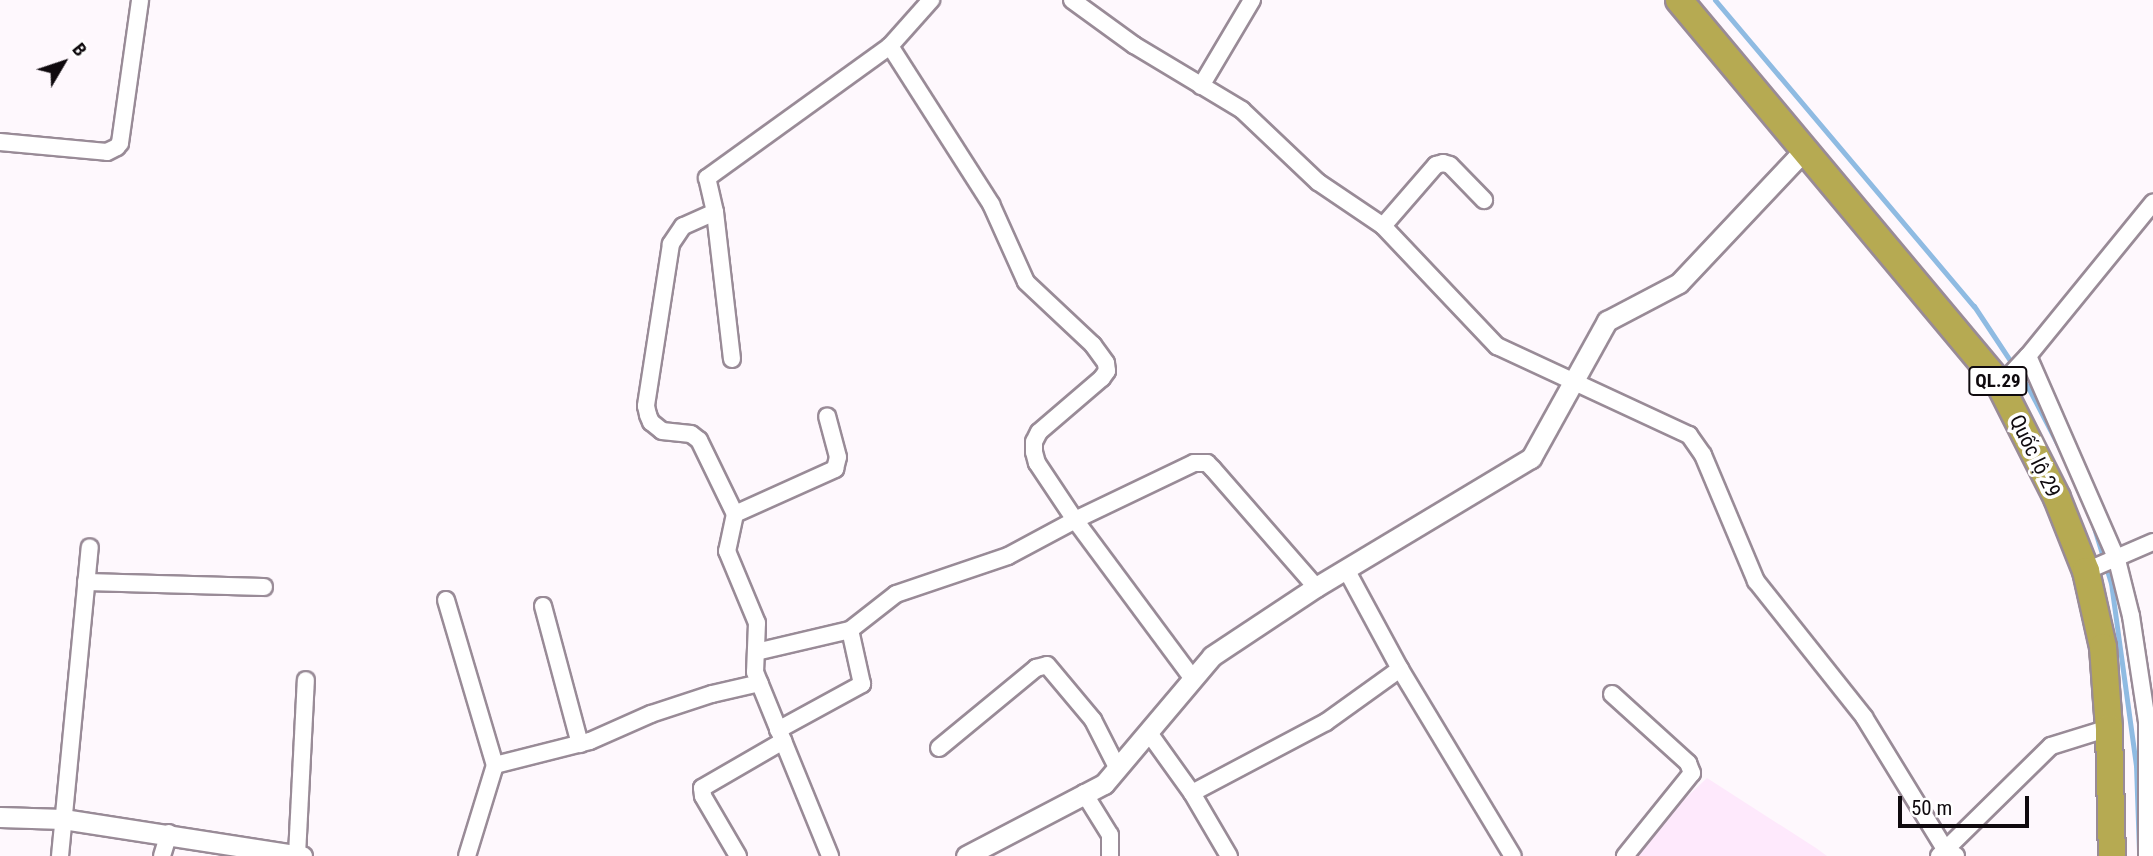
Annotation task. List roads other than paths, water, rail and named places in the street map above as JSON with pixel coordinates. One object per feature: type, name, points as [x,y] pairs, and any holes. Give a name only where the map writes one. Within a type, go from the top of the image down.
[{"type":"highway","name":"Quốc lộ 29","points":[[1679,0],[2004,377],[2057,498],[2101,566],[2112,856]]},
{"type":"street","points":[[0,142],[107,152],[117,147],[120,143],[140,0]]},
{"type":"street","points":[[732,359],[715,212],[708,178],[890,47],[931,0]]},
{"type":"street","points":[[1072,0],[1134,45],[1242,110],[1318,182],[1383,226],[1497,346],[1680,428],[1697,444],[1756,581],[1864,718],[1947,853],[2051,747],[2109,728]]},
{"type":"street","points":[[1201,86],[1252,0]]},
{"type":"street","points":[[890,47],[991,204],[1026,282],[1093,345],[1106,363],[1107,371],[1102,378],[1039,432],[1034,442],[1037,463],[1075,520],[1193,679]]},
{"type":"street","points":[[966,856],[1104,784],[1212,656],[1316,587],[1347,571],[1531,458],[1607,321],[1679,283],[1806,148]]},
{"type":"street","points":[[1383,226],[1436,165],[1443,163],[1450,165],[1484,200]]},
{"type":"street","points":[[2004,377],[2028,356],[2153,203]]},
{"type":"street","points":[[715,212],[683,226],[671,244],[646,406],[651,422],[657,428],[691,434],[699,440],[735,514],[727,551],[757,623],[755,672],[830,856]]},
{"type":"street","points":[[2028,356],[2101,566],[2130,616],[2151,754],[2147,856]]},
{"type":"street","points":[[735,514],[835,470],[838,457],[827,416]]},
{"type":"street","points":[[755,652],[850,630],[895,594],[1008,556],[1075,520],[1194,463],[1206,463],[1316,587]]},
{"type":"street","points":[[2101,566],[2153,542]]},
{"type":"street","points":[[60,856],[90,547]]},
{"type":"street","points":[[1347,571],[1400,669],[1513,856]]},
{"type":"street","points":[[86,582],[264,587]]},
{"type":"street","points":[[446,600],[495,765],[467,856]]},
{"type":"street","points":[[543,606],[580,744]]},
{"type":"street","points":[[737,856],[703,796],[702,788],[862,684],[850,630]]},
{"type":"street","points":[[939,748],[1036,668],[1047,665],[1093,720],[1118,769]]},
{"type":"street","points":[[1192,793],[1326,722],[1400,669]]},
{"type":"street","points":[[0,817],[63,819],[300,855],[306,680]]},
{"type":"street","points":[[495,765],[580,744],[664,710],[760,683]]},
{"type":"street","points":[[1612,694],[1688,763],[1692,773],[1625,856]]},
{"type":"street","points":[[1149,733],[1192,793],[1229,856]]},
{"type":"street","points":[[1084,793],[1110,835],[1110,856]]},
{"type":"street","points":[[162,856],[169,834]]},
{"type":"waterway","points":[[1715,0],[1974,306],[2029,389],[2061,451]]},
{"type":"waterway","points":[[2092,521],[2111,583],[2136,765],[2139,853]]}]
